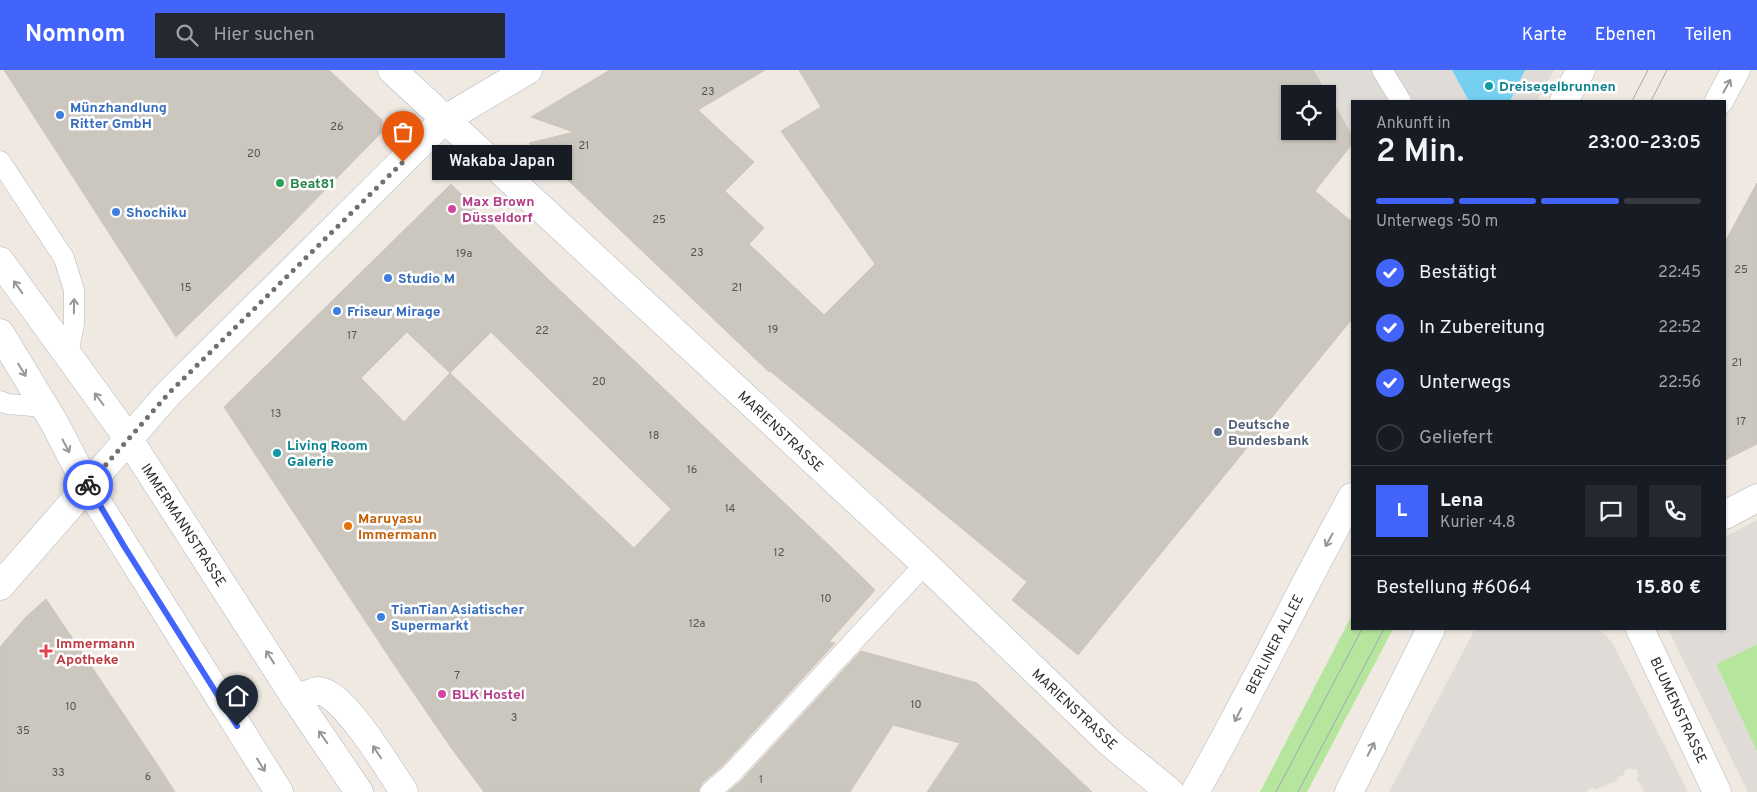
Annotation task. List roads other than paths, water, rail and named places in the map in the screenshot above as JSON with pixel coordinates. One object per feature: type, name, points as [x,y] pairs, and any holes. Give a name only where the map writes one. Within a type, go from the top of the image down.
[{"type":"street","name":"MARIENSTRASSE","points":[[392,70],[925,564],[1109,742],[1170,792]]},
{"type":"street","points":[[0,586],[168,394],[444,120],[528,70]]},
{"type":"street","points":[[1565,100],[1581,70]]},
{"type":"street","points":[[1720,100],[1736,70]]},
{"type":"street","name":"IMMERMANNSTRASSE","points":[[0,260],[128,438],[296,699],[359,792]]},
{"type":"street","points":[[0,333],[44,407],[87,486],[279,792]]},
{"type":"street","points":[[1726,514],[1757,498]]},
{"type":"street","name":"BERLINER ALLEE","points":[[1195,792],[1351,499]]},
{"type":"street","points":[[1349,792],[1430,630]]},
{"type":"street","name":"BLUMENSTRASSE","points":[[1640,630],[1717,792]]},
{"type":"street","points":[[296,699],[319,691],[330,695],[347,710],[404,792]]},
{"type":"lane","points":[[1382,70],[1400,100]]},
{"type":"lane","points":[[0,162],[64,258],[74,290],[74,324],[68,354]]},
{"type":"lane","points":[[0,401],[8,404],[44,407]]},
{"type":"lane","points":[[710,792],[732,774],[925,564]]},
{"type":"water","name":"Dreisegelbrunnen","points":[[1452,70],[1525,70],[1510,100],[1468,100]]},
{"type":"tram line","points":[[1633,100],[1648,70]]},
{"type":"tram line","points":[[1652,100],[1667,70]]},
{"type":"tram line","points":[[1276,792],[1361,630]]},
{"type":"tram line","points":[[1298,792],[1383,630]]},
{"type":"place","name":"Dreisegelbrunnen","points":[[1489,86]]},
{"type":"place","name":"Münzhandlung Ritter GmbH","points":[[60,115]]},
{"type":"place","name":"Wakaba Japan","points":[[403,162]]},
{"type":"place","name":"Beat81","points":[[280,183]]},
{"type":"place","name":"Max Brown Düsseldorf","points":[[452,209]]},
{"type":"place","name":"Shochiku","points":[[116,212]]},
{"type":"place","name":"Studio M","points":[[388,278]]},
{"type":"place","name":"Friseur Mirage","points":[[337,311]]},
{"type":"place","name":"Deutsche Bundesbank","points":[[1218,432]]},
{"type":"place","name":"Living Room Galerie","points":[[277,453]]},
{"type":"place","name":"Maruyasu Immermann","points":[[348,526]]},
{"type":"place","name":"TianTian Asiatischer Supermarkt","points":[[381,617]]},
{"type":"place","name":"Immermann Apotheke","points":[[46,651]]},
{"type":"place","name":"BLK Hostel","points":[[442,694]]}]
